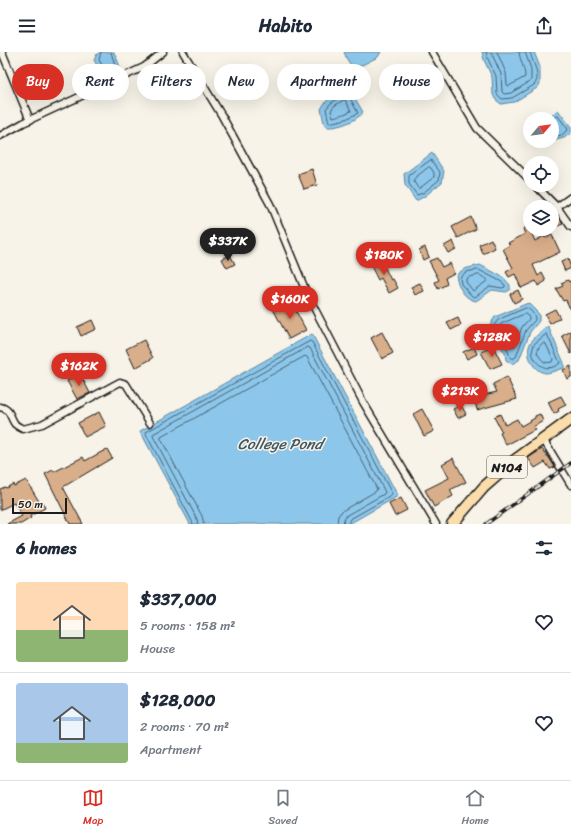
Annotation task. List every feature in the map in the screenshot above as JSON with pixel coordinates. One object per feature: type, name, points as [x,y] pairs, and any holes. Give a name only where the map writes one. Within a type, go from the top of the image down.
[{"type":"highway","name":"N104","points":[[452,524],[484,487],[515,460],[571,419]]},
{"type":"street","points":[[2,52],[30,120]]},
{"type":"street","points":[[0,136],[30,120],[144,67],[163,52]]},
{"type":"street","points":[[183,52],[222,116],[270,204],[307,294],[363,402],[436,524]]},
{"type":"street","points":[[432,52],[477,128],[523,173]]},
{"type":"street","points":[[542,192],[550,200]]},
{"type":"street","points":[[559,206],[571,197]]},
{"type":"street","points":[[559,210],[571,227]]},
{"type":"street","points":[[0,407],[3,407],[12,415],[14,423],[23,430],[42,424],[120,382],[126,384],[150,423]]},
{"type":"street","points":[[543,439],[571,485]]},
{"type":"water","points":[[101,52],[114,52],[119,64],[96,64],[94,60],[97,54]]},
{"type":"water","points":[[344,52],[381,52],[378,57],[364,64],[350,64]]},
{"type":"water","points":[[482,52],[534,52],[540,67],[540,84],[537,88],[514,102],[501,104],[493,95],[492,77]]},
{"type":"water","points":[[356,100],[363,112],[347,123],[327,127],[324,123],[321,109],[326,101]]},
{"type":"water","points":[[558,110],[571,127],[571,133],[559,139],[559,112],[555,112]]},
{"type":"water","points":[[432,153],[444,171],[442,182],[425,196],[416,201],[405,185],[404,174]]},
{"type":"water","points":[[480,265],[503,277],[510,285],[510,290],[506,292],[492,290],[476,301],[468,298],[462,292],[456,275],[464,269]]},
{"type":"water","points":[[528,303],[539,314],[539,321],[530,332],[519,360],[512,364],[506,360],[505,353],[489,329],[495,317]]},
{"type":"water","points":[[548,326],[564,363],[564,368],[546,373],[541,372],[531,362],[529,357],[529,348],[533,339]]},
{"type":"water","name":"College Pond","points":[[312,334],[398,496],[349,524],[190,524],[140,431]]},
{"type":"building","points":[[312,169],[317,185],[304,189],[298,174]]},
{"type":"building","points":[[471,217],[476,229],[458,238],[452,227]]},
{"type":"building","points":[[559,217],[563,224],[559,226]]},
{"type":"building","points":[[523,235],[533,236],[535,241],[544,236],[545,238],[552,236],[560,252],[533,265],[538,276],[542,273],[546,281],[538,286],[536,281],[521,288],[515,274],[509,277],[506,272],[513,268],[503,249],[510,245],[508,243]]},
{"type":"building","points":[[491,239],[495,248],[483,254],[479,245]]},
{"type":"building","points":[[453,241],[456,249],[448,253],[444,246]]},
{"type":"building","points":[[425,247],[429,257],[423,260],[419,250]]},
{"type":"building","points":[[230,255],[235,264],[227,268],[222,259]]},
{"type":"building","points":[[437,258],[442,267],[450,263],[454,273],[445,278],[447,284],[438,289],[435,282],[439,280],[429,261]]},
{"type":"building","points":[[568,259],[571,268],[565,271],[561,262]]},
{"type":"building","points":[[381,260],[391,280],[393,279],[398,288],[389,293],[381,278],[378,280],[371,266]]},
{"type":"building","points":[[568,280],[569,282],[571,281],[571,311],[566,300],[563,301],[556,289],[563,286],[561,283]]},
{"type":"building","points":[[420,283],[424,291],[415,295],[411,287]]},
{"type":"building","points":[[518,290],[522,299],[514,303],[510,294]]},
{"type":"building","points":[[290,300],[306,330],[289,339],[273,309]]},
{"type":"building","points":[[555,309],[560,318],[550,324],[545,314]]},
{"type":"building","points":[[458,318],[461,325],[451,330],[447,323]]},
{"type":"building","points":[[92,320],[96,329],[81,336],[77,327]]},
{"type":"building","points":[[571,331],[571,354],[562,336]]},
{"type":"building","points":[[382,332],[393,353],[382,359],[371,338]]},
{"type":"building","points":[[144,340],[153,358],[135,368],[126,349]]},
{"type":"building","points":[[493,346],[502,364],[490,369],[481,352]]},
{"type":"building","points":[[474,347],[477,354],[467,359],[463,352]]},
{"type":"building","points":[[571,366],[571,377],[567,379],[563,370]]},
{"type":"building","points":[[80,374],[90,393],[77,399],[67,381]]},
{"type":"building","points":[[507,377],[517,399],[477,410],[474,397],[497,392],[493,384]]},
{"type":"building","points":[[561,396],[566,405],[558,409],[559,411],[554,414],[548,402]]},
{"type":"building","points":[[461,405],[466,414],[458,418],[453,409]]},
{"type":"building","points":[[422,409],[434,431],[424,436],[413,414]]},
{"type":"building","points":[[99,412],[106,426],[85,437],[78,423]]},
{"type":"building","points":[[500,414],[505,425],[517,419],[521,426],[540,414],[543,421],[533,427],[535,430],[506,445],[500,433],[502,432],[494,417]]},
{"type":"building","points":[[107,449],[112,458],[63,487],[83,524],[70,524],[45,474],[53,470],[54,472],[83,457],[85,461]]},
{"type":"building","points":[[542,449],[555,467],[550,469],[545,462],[535,468],[528,458]]},
{"type":"building","points":[[453,458],[466,482],[450,490],[453,496],[434,507],[425,490],[449,478],[442,464]]},
{"type":"building","points":[[26,480],[40,503],[42,502],[45,508],[30,516],[31,518],[21,524],[7,524],[22,516],[14,503],[0,510],[0,489],[6,488],[13,484],[14,486]]},
{"type":"building","points":[[401,498],[407,510],[395,516],[389,504]]},
{"type":"railway","points":[[486,524],[571,463]]}]
